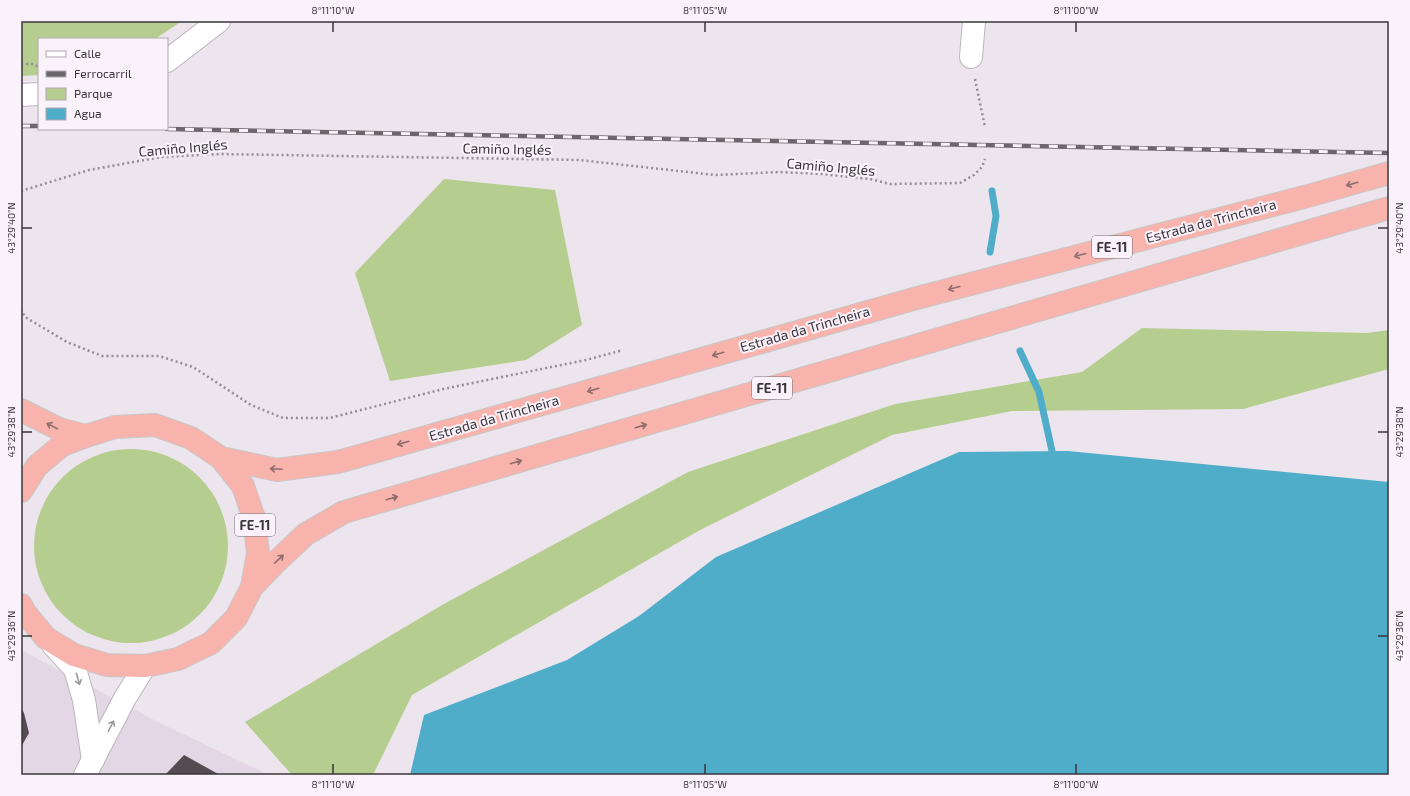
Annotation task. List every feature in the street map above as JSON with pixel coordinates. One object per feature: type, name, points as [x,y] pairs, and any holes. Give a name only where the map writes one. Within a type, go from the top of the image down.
[{"type":"highway","name":"Estrada da Trincheira","points":[[221,458],[277,470],[338,462],[917,298],[1308,196],[1389,173]]},
{"type":"highway","name":"Estrada da Trincheira","points":[[252,587],[306,534],[344,512],[1389,208]]},
{"type":"highway","name":"Estrada da Trincheira","points":[[21,410],[59,429],[86,436]]},
{"type":"highway","name":"Estrada da Trincheira","points":[[21,483],[37,466],[62,446],[86,436],[115,428],[155,425],[191,438],[221,458],[243,486],[254,518],[258,553],[252,587],[236,618],[211,643],[178,659],[144,666],[107,665],[74,656],[46,638],[26,614],[21,605]]},
{"type":"street","points":[[168,60],[219,21]]},
{"type":"street","points":[[971,57],[974,21]]},
{"type":"street","points":[[21,95],[38,94]]},
{"type":"street","points":[[46,638],[75,669],[84,700],[89,768]]},
{"type":"street","points":[[89,768],[125,698],[144,666]]},
{"type":"path","points":[[971,57],[985,127]]},
{"type":"path","points":[[21,64],[33,64],[38,66]]},
{"type":"path","name":"Camiño Inglés","points":[[21,191],[89,170],[161,157],[221,154],[579,160],[715,174],[779,172],[822,174],[870,179],[890,184],[960,183],[974,175],[982,167],[985,159]]},
{"type":"path","points":[[21,309],[25,317],[67,342],[102,356],[159,356],[194,367],[252,405],[283,418],[330,418],[443,389],[586,360],[623,350]]},
{"type":"shaded area","points":[[21,650],[160,723],[269,775],[21,775]]},
{"type":"green space","points":[[21,21],[182,21],[156,38],[38,38],[38,75],[21,76]]},
{"type":"green space","points":[[444,179],[555,190],[582,325],[526,360],[390,381],[355,273]]},
{"type":"green space","points":[[1142,328],[1367,333],[1389,330],[1389,369],[1243,409],[1012,411],[892,435],[700,530],[412,695],[373,775],[292,775],[245,722],[442,605],[688,472],[895,404],[1082,372]]},
{"type":"green space","points":[[121,449],[141,449],[159,453],[177,460],[200,477],[212,492],[221,509],[228,536],[228,556],[221,583],[212,600],[200,615],[185,627],[168,636],[141,643],[121,643],[103,639],[85,632],[69,621],[56,608],[45,592],[38,574],[34,556],[34,536],[38,518],[45,500],[56,484],[69,471],[85,460],[103,453]]},
{"type":"water","points":[[1068,451],[1389,482],[1389,775],[410,775],[424,715],[567,660],[639,616],[716,557],[959,452]]},
{"type":"building","points":[[21,707],[29,733],[21,747]]},
{"type":"building","points":[[184,755],[220,775],[165,775]]},
{"type":"waterway","points":[[990,252],[996,216],[992,191]]},
{"type":"waterway","points":[[1020,351],[1039,392],[1054,460]]},
{"type":"railway","points":[[21,126],[38,126]]},
{"type":"railway","points":[[168,129],[1389,153]]}]
